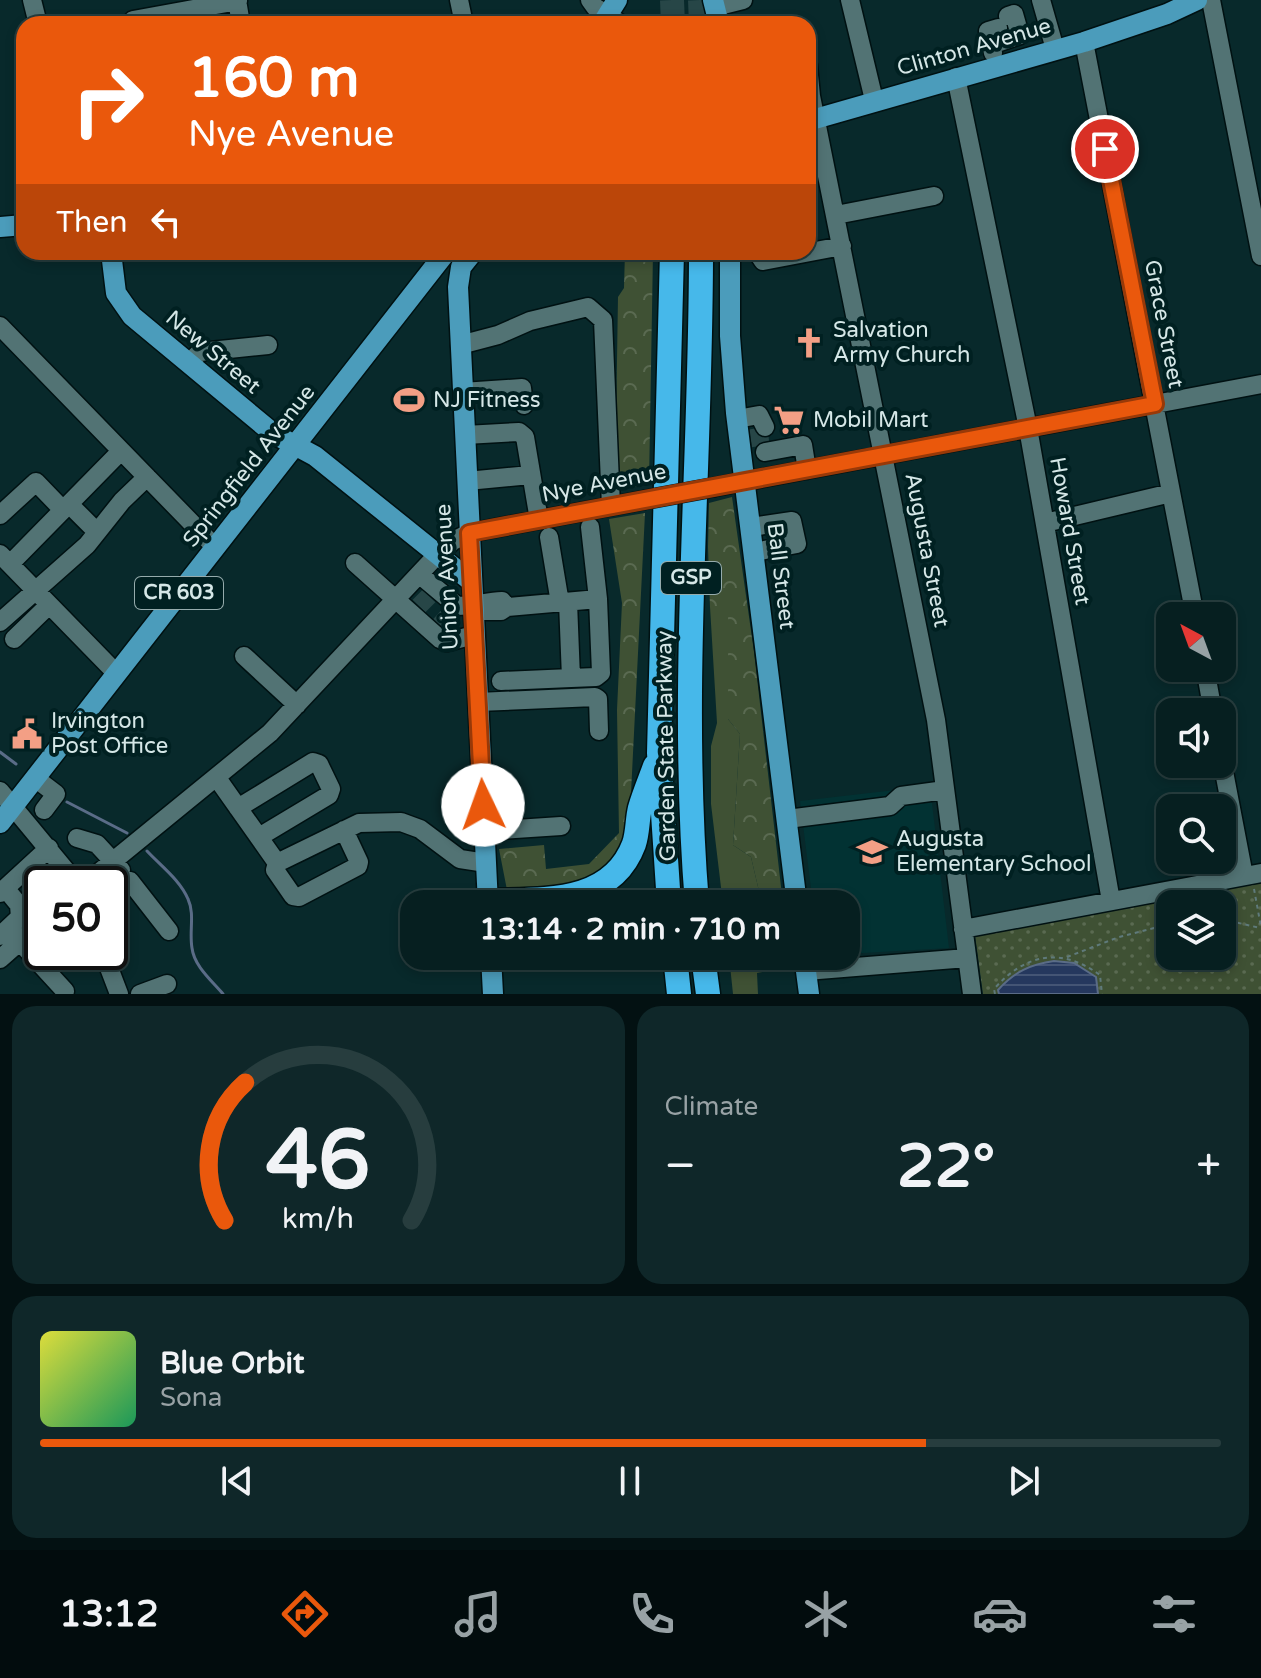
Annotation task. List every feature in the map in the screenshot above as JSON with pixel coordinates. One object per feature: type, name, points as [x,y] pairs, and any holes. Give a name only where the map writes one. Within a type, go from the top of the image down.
[{"type":"highway","name":"GSP","points":[[668,890],[659,753],[672,260]]},
{"type":"highway","name":"Garden State Parkway","points":[[696,890],[689,775],[688,691],[701,260]]},
{"type":"highway","points":[[592,890],[623,865],[633,848],[639,810],[659,753]]},
{"type":"highway","points":[[676,970],[679,994]]},
{"type":"highway","points":[[705,970],[708,994]]},
{"type":"main road","name":"Clinton Avenue","points":[[816,118],[1084,42],[1167,14],[1197,0]]},
{"type":"main road","name":"New Street","points":[[112,260],[114,286],[122,305],[274,434],[315,456],[472,582]]},
{"type":"main road","name":"Springfield Avenue","points":[[0,823],[7,798],[35,778],[440,260]]},
{"type":"main road","name":"Union Avenue","points":[[467,260],[458,280],[472,582],[455,615],[474,635],[487,890]]},
{"type":"main road","name":"Ball Street","points":[[730,260],[730,336],[737,419],[795,890]]},
{"type":"main road","points":[[492,970],[493,994]]},
{"type":"main road","points":[[806,970],[809,994]]},
{"type":"street","points":[[154,16],[238,0]]},
{"type":"street","points":[[590,0],[612,13]]},
{"type":"street","points":[[715,10],[743,0]]},
{"type":"street","points":[[850,0],[874,100]]},
{"type":"street","points":[[1211,0],[1261,256]]},
{"type":"street","points":[[1003,27],[1043,7],[1055,49]]},
{"type":"street","points":[[1003,27],[1024,58]]},
{"type":"street","points":[[995,66],[1003,27]]},
{"type":"street","name":"Grace Street","points":[[1084,42],[1192,602]]},
{"type":"street","name":"Howard Street","points":[[956,77],[1028,428],[1111,901]]},
{"type":"street","name":"Augusta Street","points":[[816,132],[836,215],[936,720],[972,994]]},
{"type":"street","points":[[836,215],[934,196]]},
{"type":"street","points":[[816,251],[842,246]]},
{"type":"street","points":[[460,345],[498,335],[530,321],[588,307],[603,320],[611,506]]},
{"type":"street","points":[[0,326],[215,547]]},
{"type":"street","points":[[189,363],[200,352],[268,345]]},
{"type":"street","name":"Nye Avenue","points":[[107,866],[255,746],[438,554],[469,533],[1261,384]]},
{"type":"street","points":[[462,392],[522,388],[524,405]]},
{"type":"street","points":[[737,419],[759,415],[770,477]]},
{"type":"street","points":[[465,435],[519,432],[525,437],[539,520]]},
{"type":"street","points":[[763,437],[803,445],[807,470]]},
{"type":"street","points":[[116,673],[5,559],[66,507],[121,451]]},
{"type":"street","points":[[467,481],[530,475]]},
{"type":"street","points":[[14,639],[43,598],[122,501],[147,477]]},
{"type":"street","points":[[0,515],[36,482],[97,532]]},
{"type":"street","points":[[1045,523],[1171,493]]},
{"type":"street","points":[[751,527],[792,521],[797,544],[754,552]]},
{"type":"street","points":[[501,681],[596,677],[601,673],[598,599],[590,527]]},
{"type":"street","points":[[549,537],[564,602],[571,678]]},
{"type":"street","points":[[355,563],[396,599],[424,601],[455,615],[598,599]]},
{"type":"street","points":[[419,574],[424,601]]},
{"type":"street","points":[[0,622],[43,598]]},
{"type":"street","points":[[424,601],[455,615]]},
{"type":"street","points":[[455,615],[447,642],[474,635]]},
{"type":"street","points":[[244,656],[297,705]]},
{"type":"street","points":[[478,702],[595,697],[598,699],[599,731]]},
{"type":"street","points":[[238,808],[313,762],[319,764],[331,789],[329,795],[259,837]]},
{"type":"street","points":[[35,778],[56,794],[44,810]]},
{"type":"street","points":[[217,778],[277,863]]},
{"type":"street","points":[[963,929],[1252,874],[1227,778]]},
{"type":"street","points":[[787,819],[890,806],[901,796],[945,790]]},
{"type":"street","points":[[7,798],[63,866]]},
{"type":"street","points":[[344,830],[358,866],[299,897],[293,896],[275,870],[277,863],[344,830],[359,823],[410,824],[460,859],[486,863]]},
{"type":"street","points":[[484,831],[561,826]]},
{"type":"street","points":[[77,838],[97,844],[169,931]]},
{"type":"street","points":[[0,936],[20,917],[19,905],[3,891],[49,848]]},
{"type":"street","points":[[0,959],[24,938]]},
{"type":"street","points":[[20,942],[65,991]]},
{"type":"street","points":[[860,962],[967,958]]},
{"type":"street","points":[[110,970],[119,994]]},
{"type":"street","points":[[140,994],[167,984]]},
{"type":"path","points":[[1236,922],[1261,928],[1252,874]]},
{"type":"path","points":[[1066,958],[1119,937],[1156,928]]},
{"type":"path","points":[[995,994],[994,989],[1016,968],[1041,959],[1066,958],[1076,959],[1100,975],[1102,994]]},
{"type":"shaded area","name":"Augusta Elementary School","points":[[930,786],[949,948],[860,953],[860,890],[811,890],[800,801]]},
{"type":"green space","points":[[625,260],[653,260],[649,484],[615,490],[618,297],[624,288]]},
{"type":"green space","points":[[732,497],[754,652],[781,890],[759,890],[751,857],[733,845],[740,734],[728,719],[728,607],[710,607],[709,503]]},
{"type":"green space","points":[[645,513],[630,813],[623,844],[604,871],[590,879],[557,887],[507,890],[499,849],[544,845],[546,869],[589,864],[619,833],[617,710],[622,603],[609,519]]},
{"type":"green space","points":[[728,606],[728,719],[740,734],[733,845],[751,857],[759,890],[721,890],[711,804],[711,746],[717,723],[710,607]]},
{"type":"green space","points":[[1261,880],[1261,994],[983,994],[975,935],[1156,900],[1156,970],[1236,970],[1236,890],[1209,890]]},
{"type":"green space","points":[[730,970],[773,970],[757,973],[758,994],[733,994]]},
{"type":"water","points":[[1054,961],[1074,963],[1096,977],[1098,994],[999,994],[998,990],[1017,974],[1038,964]]},
{"type":"waterway","points":[[0,752],[16,764]]},
{"type":"waterway","points":[[67,802],[127,833]]},
{"type":"waterway","points":[[147,851],[185,892],[191,911],[193,955],[223,994]]},
{"type":"tunnel","points":[[672,0],[673,16]]},
{"type":"tunnel","points":[[700,0],[701,16]]},
{"type":"tunnel","points":[[758,428],[761,447]]},
{"type":"tunnel","points":[[419,606],[429,596]]},
{"type":"tunnel","points":[[440,625],[449,615]]},
{"type":"place","name":"Salvation Army Church","points":[[809,343]]},
{"type":"place","name":"NJ Fitness","points":[[409,400]]},
{"type":"place","name":"Mobil Mart","points":[[789,420]]},
{"type":"place","name":"Irvington Post Office","points":[[27,734]]},
{"type":"place","name":"Augusta Elementary School","points":[[872,852]]},
{"type":"route","points":[[483,805],[469,533],[1155,404],[1105,149]]}]
